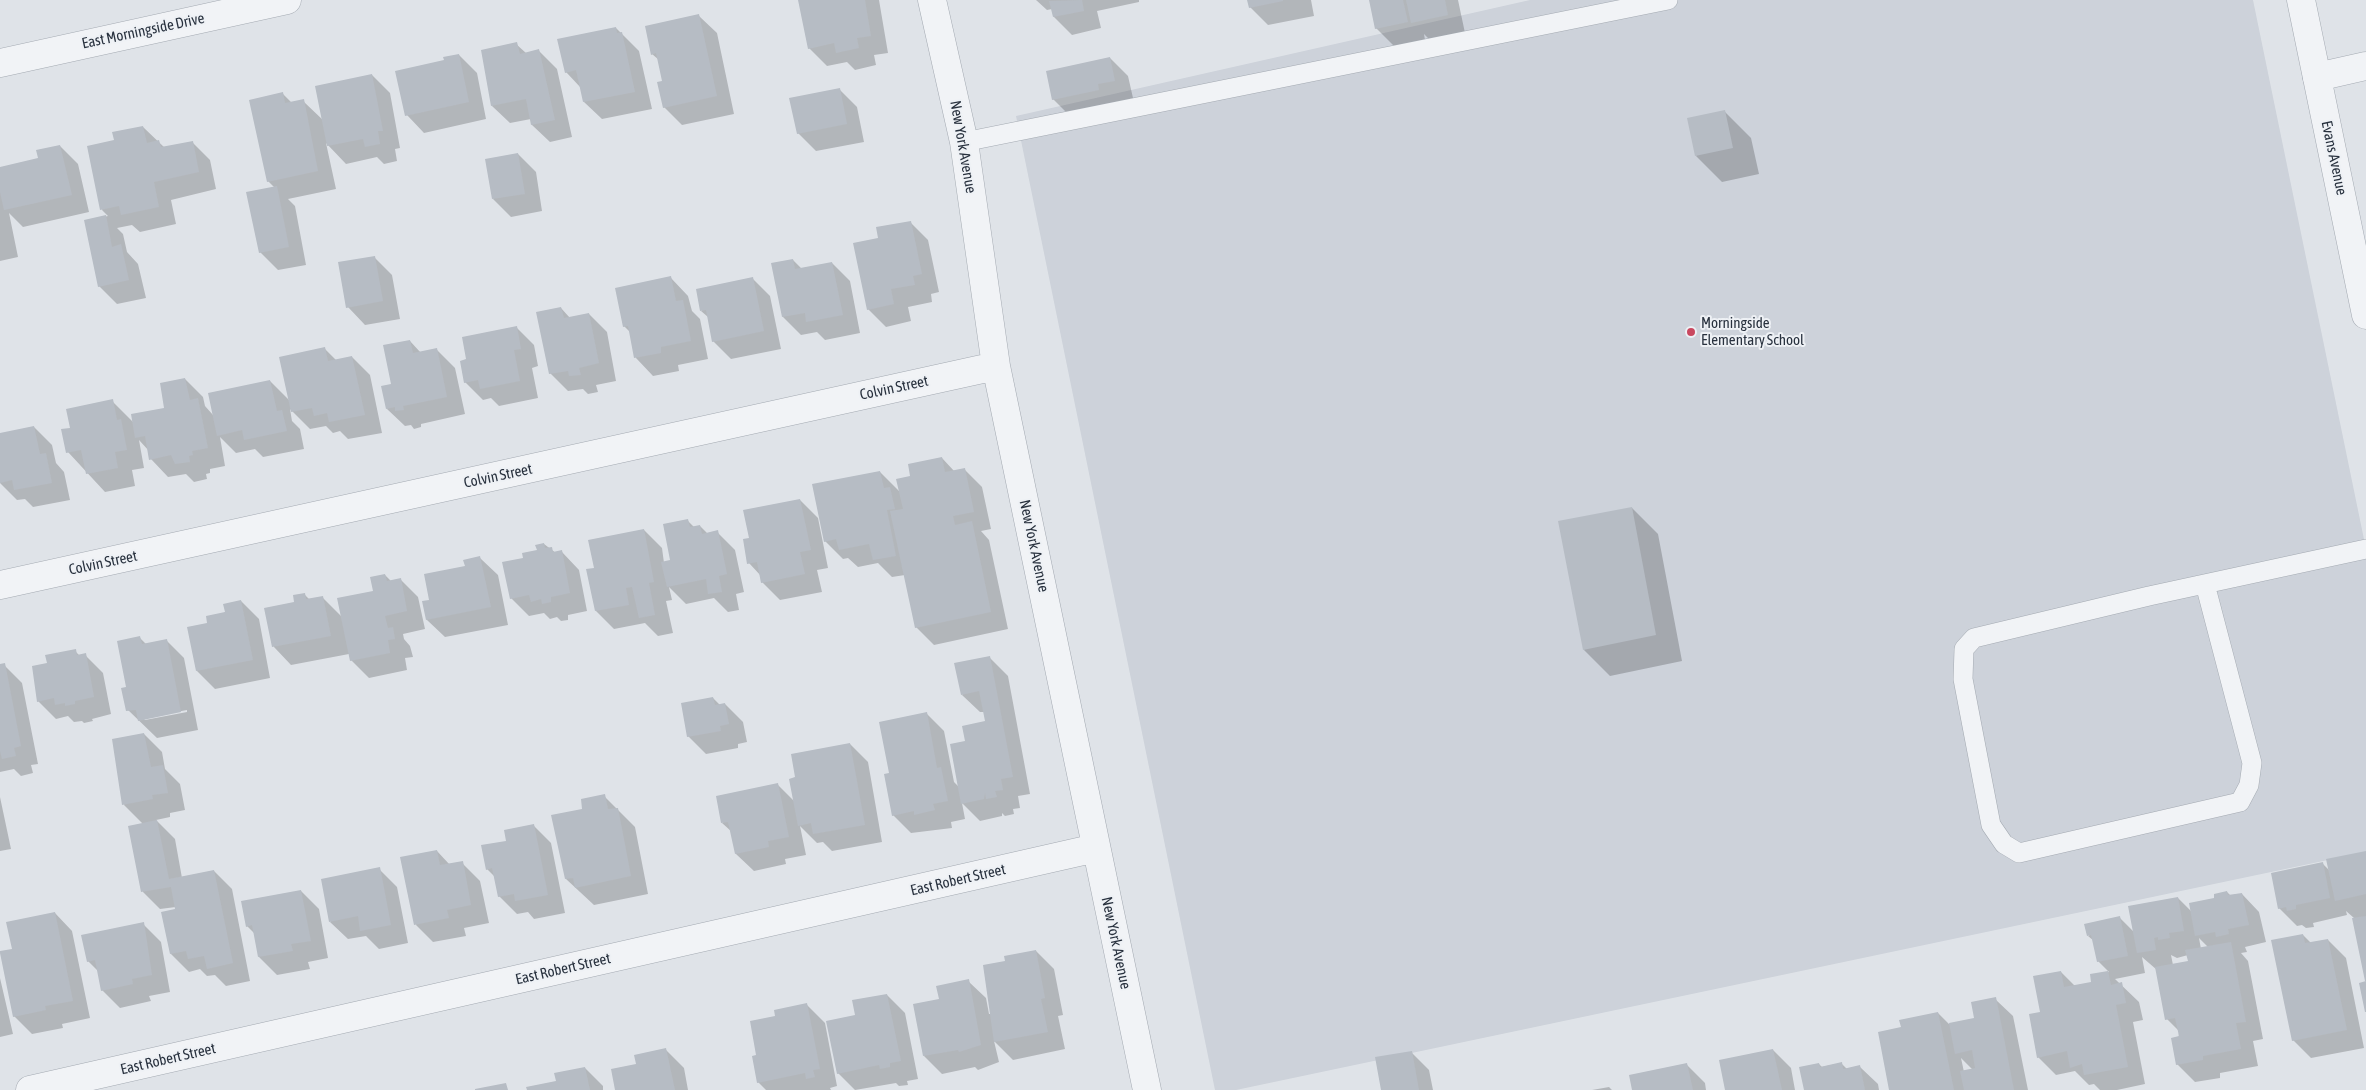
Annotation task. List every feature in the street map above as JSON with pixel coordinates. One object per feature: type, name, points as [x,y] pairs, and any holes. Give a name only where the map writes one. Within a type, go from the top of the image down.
[{"type":"street","name":"East Morningside Drive","points":[[0,63],[287,0]]},
{"type":"street","name":"New York Avenue","points":[[932,0],[964,142],[996,366],[1147,1090]]},
{"type":"street","name":"Evans Avenue","points":[[2301,0],[2366,315]]},
{"type":"street","points":[[2317,77],[2366,66]]},
{"type":"street","name":"Colvin Street","points":[[0,586],[996,366]]},
{"type":"street","name":"East Robert Street","points":[[30,1090],[1096,848]]},
{"type":"lane","points":[[964,142],[1668,0]]},
{"type":"lane","points":[[2205,584],[2252,763],[2249,785],[2240,802],[2018,853],[2004,844],[1991,825],[1963,679],[1964,650],[1974,638],[2205,584],[2366,549]]},
{"type":"shaded area","name":"Morningside Elementary School","points":[[1530,0],[2253,0],[2366,549],[2366,852],[1236,1090],[1215,1090],[1016,116]]},
{"type":"building","points":[[798,0],[865,0],[871,36],[857,38],[859,48],[836,53],[834,43],[808,49]]},
{"type":"building","points":[[1082,0],[1084,11],[1053,17],[1049,1]]},
{"type":"building","points":[[1247,0],[1283,0],[1283,1],[1249,8]]},
{"type":"building","points":[[1369,0],[1403,0],[1408,22],[1375,29]]},
{"type":"building","points":[[1406,0],[1445,0],[1448,15],[1411,23]]},
{"type":"building","points":[[699,14],[717,96],[663,108],[657,82],[662,81],[656,53],[651,55],[645,26]]},
{"type":"building","points":[[616,27],[617,33],[622,32],[635,92],[583,102],[576,70],[565,73],[557,39]]},
{"type":"building","points":[[517,42],[520,54],[539,49],[555,120],[531,125],[526,99],[491,106],[481,50]]},
{"type":"building","points":[[459,54],[469,102],[405,116],[395,71],[444,60],[443,57]]},
{"type":"building","points":[[1110,57],[1115,81],[1098,84],[1099,90],[1052,100],[1046,71]]},
{"type":"building","points":[[372,74],[383,131],[378,131],[380,144],[365,147],[363,139],[327,146],[315,86]]},
{"type":"building","points":[[840,88],[847,124],[797,134],[789,98]]},
{"type":"building","points":[[283,92],[285,103],[304,99],[318,171],[267,182],[249,100]]},
{"type":"building","points":[[1725,110],[1733,148],[1695,156],[1687,118]]},
{"type":"building","points":[[143,126],[147,143],[159,140],[161,147],[193,141],[199,172],[154,182],[159,207],[121,215],[119,206],[100,210],[87,146],[114,140],[112,132]]},
{"type":"building","points":[[60,145],[72,195],[4,210],[0,192],[0,167],[38,158],[36,150]]},
{"type":"building","points":[[518,153],[525,194],[492,199],[485,159]]},
{"type":"building","points":[[277,186],[289,247],[259,253],[246,192]]},
{"type":"building","points":[[106,215],[112,247],[121,244],[129,280],[98,287],[84,220]]},
{"type":"building","points":[[911,221],[922,274],[913,276],[915,285],[891,289],[894,304],[867,310],[853,243],[878,238],[876,227]]},
{"type":"building","points":[[375,256],[383,301],[346,308],[338,262]]},
{"type":"building","points":[[793,259],[795,269],[832,262],[843,315],[806,322],[805,313],[782,317],[771,263]]},
{"type":"building","points":[[671,276],[676,301],[683,300],[691,341],[661,347],[661,353],[634,358],[628,326],[623,327],[615,288]]},
{"type":"building","points":[[753,277],[764,331],[712,342],[706,310],[700,311],[696,289]]},
{"type":"building","points":[[561,307],[564,318],[589,313],[599,363],[579,368],[581,375],[569,376],[568,371],[549,374],[536,312]]},
{"type":"building","points":[[517,326],[521,349],[514,350],[520,381],[480,389],[478,380],[464,383],[460,361],[466,359],[462,337]]},
{"type":"building","points":[[410,340],[413,353],[437,348],[447,397],[403,406],[404,410],[395,411],[395,407],[386,409],[381,386],[391,384],[383,345]]},
{"type":"building","points":[[325,347],[328,361],[352,356],[365,415],[329,422],[327,413],[314,416],[312,408],[291,412],[279,357]]},
{"type":"building","points":[[185,378],[190,400],[198,398],[208,448],[192,451],[193,455],[189,456],[190,462],[175,464],[171,455],[149,460],[145,436],[135,438],[131,414],[164,408],[160,383]]},
{"type":"building","points":[[270,380],[277,411],[282,410],[287,431],[244,440],[242,430],[217,436],[208,393]]},
{"type":"building","points":[[113,399],[117,420],[121,419],[127,450],[115,452],[118,468],[86,474],[81,450],[66,453],[61,429],[70,428],[66,409]]},
{"type":"building","points":[[34,426],[40,454],[46,453],[52,483],[14,490],[12,480],[0,483],[0,433]]},
{"type":"building","points":[[942,457],[945,472],[965,468],[974,512],[953,516],[955,525],[972,521],[991,612],[915,628],[890,511],[903,509],[896,479],[910,476],[908,464]]},
{"type":"building","points":[[880,471],[884,488],[890,487],[895,509],[887,510],[896,556],[873,560],[869,544],[839,550],[836,539],[824,542],[812,484]]},
{"type":"building","points":[[800,499],[811,550],[800,552],[805,574],[761,583],[757,562],[747,564],[743,539],[749,538],[743,510]]},
{"type":"building","points":[[1632,507],[1656,635],[1583,650],[1558,521]]},
{"type":"building","points":[[688,519],[690,527],[700,525],[702,534],[718,530],[727,574],[719,576],[722,592],[708,594],[706,579],[667,587],[661,562],[670,560],[663,524]]},
{"type":"building","points":[[644,529],[654,582],[649,583],[655,615],[639,618],[632,587],[626,588],[629,605],[595,611],[586,569],[594,568],[588,540]]},
{"type":"building","points":[[544,543],[545,548],[552,547],[553,552],[562,550],[570,593],[551,597],[551,602],[542,604],[541,599],[531,602],[529,595],[510,599],[502,562],[523,558],[522,553],[537,550],[535,545]]},
{"type":"building","points":[[480,556],[491,607],[426,620],[422,601],[429,600],[424,574],[465,566],[463,560]]},
{"type":"building","points":[[385,574],[387,581],[401,578],[407,611],[385,616],[388,628],[393,627],[395,639],[388,640],[390,653],[350,661],[337,598],[373,591],[370,577]]},
{"type":"building","points":[[305,593],[306,599],[323,596],[331,636],[272,647],[264,608],[294,602],[293,595]]},
{"type":"building","points":[[241,600],[253,660],[196,671],[187,627],[207,623],[206,616],[225,612],[223,604]]},
{"type":"building","points":[[140,636],[142,644],[167,639],[181,712],[138,721],[136,710],[126,711],[121,688],[126,687],[117,641]]},
{"type":"building","points":[[76,649],[77,655],[86,653],[94,697],[75,701],[75,704],[65,706],[65,703],[55,705],[54,698],[37,702],[32,666],[47,663],[45,655]]},
{"type":"building","points":[[990,656],[1013,777],[1001,779],[1003,790],[995,791],[997,797],[986,799],[985,793],[984,799],[961,804],[950,744],[965,741],[962,726],[985,721],[979,691],[961,695],[954,663]]},
{"type":"building","points":[[5,663],[21,746],[14,748],[16,756],[2,759],[0,751],[0,664]]},
{"type":"building","points":[[713,697],[715,705],[725,703],[729,724],[720,726],[721,731],[687,737],[681,703]]},
{"type":"building","points":[[927,712],[937,768],[941,767],[948,801],[933,804],[935,810],[914,815],[914,811],[892,816],[884,774],[889,773],[879,722]]},
{"type":"building","points":[[144,733],[151,767],[163,765],[168,793],[152,795],[153,799],[122,805],[112,739]]},
{"type":"building","points":[[850,743],[865,825],[813,834],[811,823],[798,826],[789,779],[795,777],[791,754]]},
{"type":"building","points":[[778,783],[789,837],[768,841],[769,847],[735,854],[728,822],[721,823],[716,796]]},
{"type":"building","points":[[605,794],[608,809],[618,808],[631,876],[575,888],[573,878],[565,879],[551,815],[582,809],[581,799]]},
{"type":"building","points":[[157,820],[169,879],[214,870],[233,963],[207,969],[204,956],[188,959],[186,951],[170,954],[161,912],[175,909],[171,887],[141,892],[128,826]]},
{"type":"building","points":[[534,824],[548,895],[515,901],[514,894],[498,897],[492,868],[486,870],[481,845],[506,841],[504,830]]},
{"type":"building","points":[[437,850],[440,865],[463,861],[471,905],[447,910],[449,918],[414,925],[400,857]]},
{"type":"building","points":[[2366,851],[2366,894],[2335,901],[2326,859]]},
{"type":"building","points":[[2323,862],[2330,898],[2296,905],[2296,909],[2287,911],[2286,907],[2278,909],[2271,873]]},
{"type":"building","points":[[380,867],[391,925],[360,931],[358,916],[329,922],[321,879]]},
{"type":"building","points":[[301,890],[311,941],[291,944],[293,951],[258,957],[252,925],[246,927],[241,901]]},
{"type":"building","points":[[2227,891],[2228,895],[2242,893],[2249,925],[2228,929],[2229,934],[2216,937],[2215,932],[2195,936],[2189,903],[2214,898],[2214,894]]},
{"type":"building","points":[[2178,897],[2184,931],[2169,933],[2170,938],[2158,940],[2158,937],[2154,938],[2156,950],[2137,953],[2128,906]]},
{"type":"building","points":[[55,912],[73,1001],[45,1006],[46,1010],[13,1017],[0,953],[0,951],[12,949],[6,922]]},
{"type":"building","points":[[2120,916],[2128,956],[2097,962],[2091,935],[2087,936],[2084,924]]},
{"type":"building","points":[[2366,916],[2366,981],[2365,981],[2352,918]]},
{"type":"building","points":[[144,922],[152,975],[132,979],[133,984],[101,991],[95,960],[87,962],[81,935]]},
{"type":"building","points":[[2303,934],[2305,943],[2328,939],[2347,1030],[2292,1041],[2271,940]]},
{"type":"building","points":[[2231,942],[2246,1022],[2236,1023],[2241,1049],[2203,1056],[2203,1060],[2176,1065],[2171,1038],[2179,1036],[2175,1018],[2165,1020],[2155,967],[2188,961],[2185,950]]},
{"type":"building","points":[[1036,950],[1045,998],[1041,999],[1048,1032],[994,1042],[983,965],[1005,961],[1004,956]]},
{"type":"building","points":[[2061,971],[2064,987],[2091,982],[2090,974],[2108,971],[2111,985],[2122,982],[2126,1003],[2116,1005],[2128,1067],[2084,1075],[2082,1064],[2070,1068],[2067,1051],[2037,1058],[2029,1014],[2040,1012],[2033,976]]},
{"type":"building","points":[[969,979],[981,1045],[959,1052],[958,1050],[923,1056],[913,1004],[939,999],[936,986]]},
{"type":"building","points":[[2366,981],[2366,1012],[2365,1012],[2359,983]]},
{"type":"building","points":[[887,994],[901,1061],[890,1063],[890,1067],[880,1069],[879,1065],[837,1074],[826,1021],[855,1015],[852,1000]]},
{"type":"building","points":[[1996,997],[2014,1090],[1964,1090],[1960,1071],[1975,1068],[1972,1050],[1955,1054],[1949,1023],[1974,1018],[1971,1002]]},
{"type":"building","points":[[807,1003],[820,1069],[813,1070],[815,1077],[806,1079],[805,1073],[757,1083],[752,1056],[756,1055],[750,1021],[775,1016],[774,1010]]},
{"type":"building","points":[[1938,1012],[1954,1090],[1889,1090],[1878,1032],[1901,1027],[1899,1020]]},
{"type":"building","points":[[666,1048],[675,1090],[615,1090],[611,1069],[636,1064],[634,1055]]},
{"type":"building","points":[[1773,1049],[1782,1090],[1725,1090],[1719,1060]]},
{"type":"building","points":[[1412,1051],[1419,1090],[1381,1090],[1375,1057]]},
{"type":"building","points":[[1842,1062],[1843,1069],[1860,1065],[1865,1090],[1804,1090],[1799,1067],[1819,1063],[1820,1067]]},
{"type":"building","points":[[1687,1063],[1693,1090],[1632,1090],[1629,1075]]},
{"type":"building","points":[[585,1067],[590,1090],[527,1090],[526,1087],[556,1081],[554,1073]]},
{"type":"building","points":[[506,1083],[508,1090],[475,1090],[475,1089]]},
{"type":"place","name":"Morningside Elementary School","points":[[1691,332]]}]
